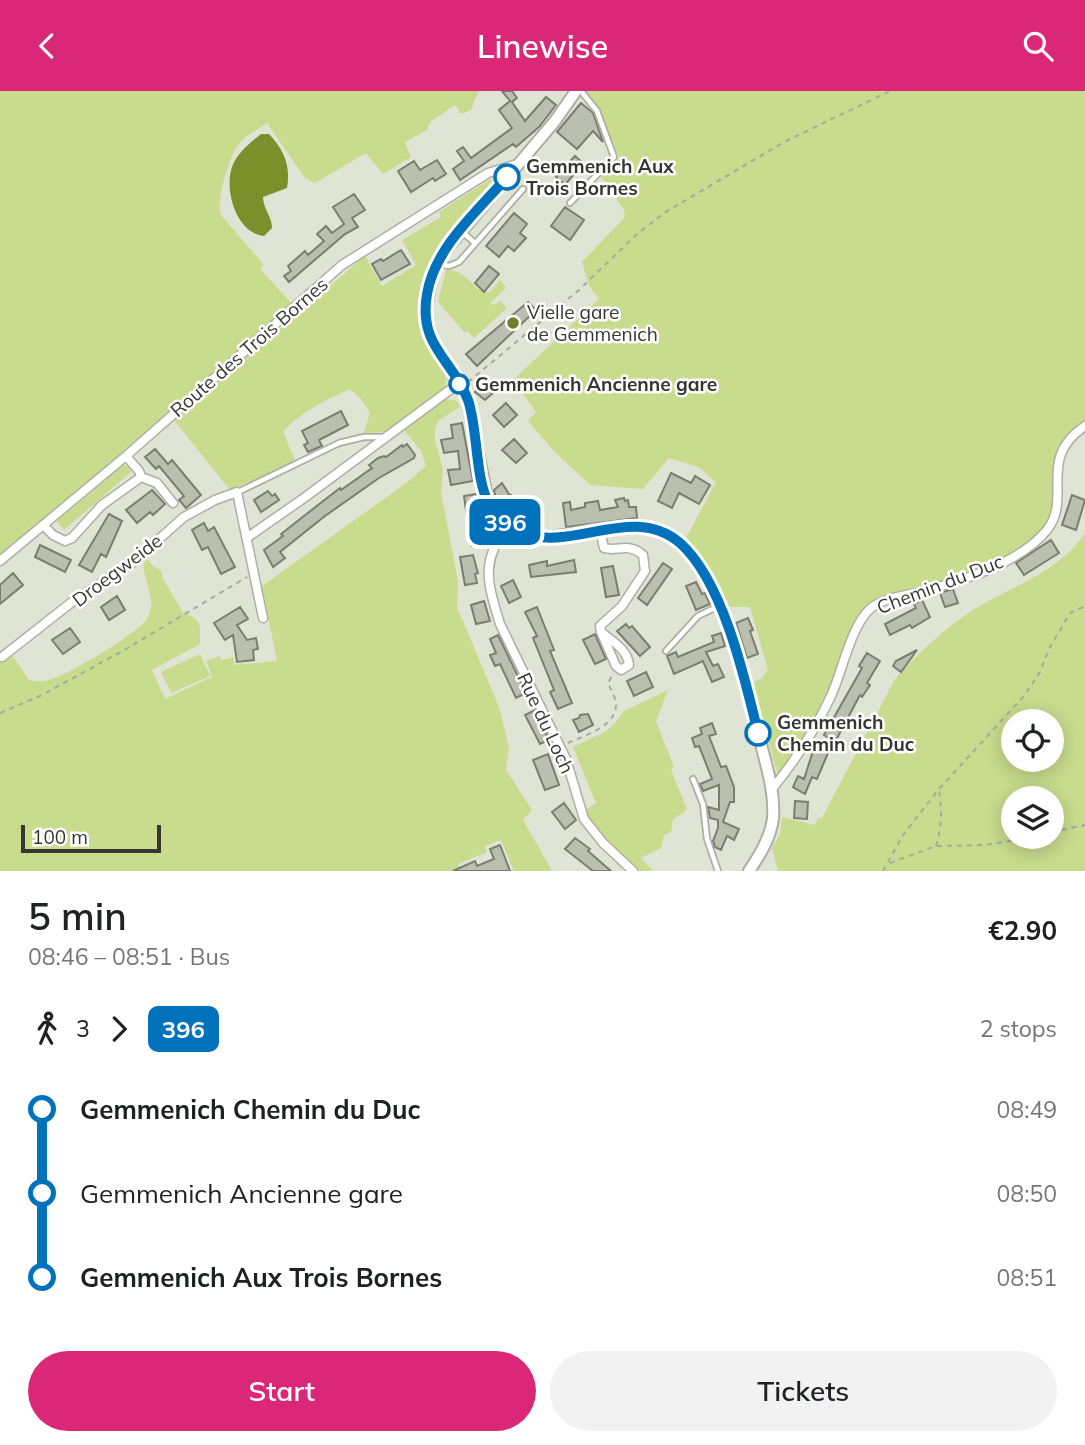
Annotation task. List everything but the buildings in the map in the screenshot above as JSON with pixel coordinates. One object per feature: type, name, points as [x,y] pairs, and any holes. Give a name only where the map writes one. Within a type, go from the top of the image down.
[{"type":"main road","points":[[578,91],[444,251],[428,293],[426,320],[431,339],[470,407],[488,502],[509,526],[529,535],[542,537],[632,526],[647,528],[680,543],[699,565],[719,606],[747,689],[772,789],[772,826],[749,871]]},
{"type":"street","name":"Route des Trois Bornes","points":[[0,561],[126,456],[342,265],[488,173],[518,164]]},
{"type":"street","points":[[248,537],[451,389],[460,386]]},
{"type":"street","name":"Chemin du Duc","points":[[772,789],[809,740],[842,671],[854,638],[870,609],[889,600],[979,573],[1012,557],[1037,540],[1049,527],[1055,513],[1059,461],[1066,441],[1085,426]]},
{"type":"street","points":[[126,456],[141,477]]},
{"type":"street","points":[[141,477],[157,483],[173,503]]},
{"type":"street","points":[[43,525],[53,535],[65,541],[72,538],[102,505],[141,477]]},
{"type":"street","points":[[237,492],[263,618]]},
{"type":"street","name":"Droegweide","points":[[2,657],[72,602],[132,563],[184,517],[215,500],[237,492]]},
{"type":"street","points":[[489,560],[498,539],[509,526]]},
{"type":"street","points":[[600,530],[604,548],[608,550],[627,547],[637,550],[643,555],[645,571],[622,606],[602,623],[601,632],[618,669],[626,667],[629,664],[626,653],[601,632]]},
{"type":"street","name":"Rue du Loch","points":[[489,560],[494,602],[500,624],[560,746],[584,819],[603,843],[634,871]]},
{"type":"lane","points":[[569,203],[614,157],[597,111],[578,91]]},
{"type":"lane","points":[[438,263],[449,266],[459,262],[523,189]]},
{"type":"lane","points":[[460,231],[475,243]]},
{"type":"lane","name":"Droegweide","points":[[237,492],[339,443],[364,437],[387,437]]},
{"type":"lane","points":[[666,651],[698,616],[719,606]]},
{"type":"lane","points":[[693,779],[703,804],[707,839],[718,871]]},
{"type":"path","points":[[460,386],[473,380],[664,213],[784,142],[890,91]]},
{"type":"path","points":[[488,502],[482,520],[489,560]]},
{"type":"path","points":[[0,713],[41,695],[126,649],[254,575]]},
{"type":"path","points":[[883,871],[903,835],[939,789],[1024,695],[1040,671],[1049,649],[1070,613],[1085,606]]},
{"type":"path","points":[[560,746],[607,724],[616,708],[608,683],[609,677],[618,669]]},
{"type":"path","points":[[936,846],[941,828],[939,789]]},
{"type":"path","points":[[1064,829],[1085,825]]},
{"type":"path","points":[[889,863],[936,846],[1001,842]]},
{"type":"shaded area","points":[[0,91],[479,91],[471,110],[461,114],[455,105],[431,121],[427,130],[405,142],[411,157],[383,174],[366,153],[315,183],[305,178],[267,123],[248,135],[231,158],[220,199],[221,215],[264,265],[260,269],[292,304],[0,556]]},
{"type":"shaded area","points":[[586,91],[1085,91],[1085,422],[1071,433],[1057,455],[1049,521],[1035,537],[992,564],[967,575],[868,606],[806,738],[778,776],[753,682],[761,679],[768,670],[750,607],[728,607],[705,562],[685,540],[716,482],[698,467],[669,458],[643,489],[590,485],[553,450],[528,421],[536,412],[513,380],[599,299],[589,286],[582,262],[625,217],[624,210],[601,176],[620,158],[599,110]]},
{"type":"shaded area","points":[[261,134],[269,134],[279,146],[288,173],[287,188],[263,197],[272,228],[264,236],[254,233],[239,219],[234,209],[230,187],[234,162]]},
{"type":"shaded area","points":[[489,180],[493,181],[493,185],[464,217],[437,255],[426,275],[420,296],[420,317],[426,338],[443,368],[445,387],[388,431],[363,434],[370,413],[350,389],[341,393],[306,412],[283,432],[296,462],[230,490],[174,420],[365,256],[382,286],[416,265],[402,240],[441,217],[439,212]]},
{"type":"shaded area","points":[[446,270],[461,274],[479,290],[481,288],[489,293],[500,280],[506,288],[490,303],[495,305],[500,301],[507,308],[474,338],[467,331],[465,333],[438,302]]},
{"type":"shaded area","points":[[446,399],[457,401],[460,407],[439,420],[435,429],[435,441],[443,469],[441,492],[458,581],[457,607],[499,707],[509,747],[506,770],[532,810],[523,820],[552,871],[514,871],[501,840],[485,846],[487,852],[458,864],[461,871],[0,871],[0,655],[6,650],[29,680],[43,681],[83,664],[116,644],[141,626],[150,611],[150,595],[144,571],[145,556],[161,571],[183,613],[194,618],[200,628],[200,644],[152,670],[165,699],[212,677],[206,661],[220,656],[221,660],[233,657],[235,665],[277,661],[262,586],[405,484],[426,466],[421,451],[404,430]]},
{"type":"shaded area","points":[[124,465],[130,467],[131,472],[64,530],[57,521]]},
{"type":"shaded area","points":[[1085,533],[1085,871],[778,871],[772,848],[780,834],[782,817],[815,825],[818,818],[822,818],[895,679],[932,642],[963,617],[1063,558]]},
{"type":"shaded area","points":[[200,654],[210,676],[171,693],[161,672]]},
{"type":"shaded area","points":[[668,690],[656,721],[687,810],[673,819],[671,832],[664,835],[661,848],[641,858],[653,871],[637,871],[603,837],[585,810],[596,803],[573,747],[605,732],[624,711]]},
{"type":"bus line","name":"396","points":[[507,177],[444,251],[432,276],[426,308],[431,339],[470,407],[488,502],[509,526],[529,535],[559,537],[632,526],[658,531],[680,543],[699,565],[719,606],[732,638],[758,733]]},
{"type":"place","name":"Gemmenich Aux Trois Bornes","points":[[507,177]]},
{"type":"place","name":"Vielle gare de Gemmenich","points":[[513,323]]},
{"type":"place","name":"Gemmenich Ancienne gare","points":[[459,384]]},
{"type":"place","name":"Gemmenich Chemin du Duc","points":[[758,733]]}]
